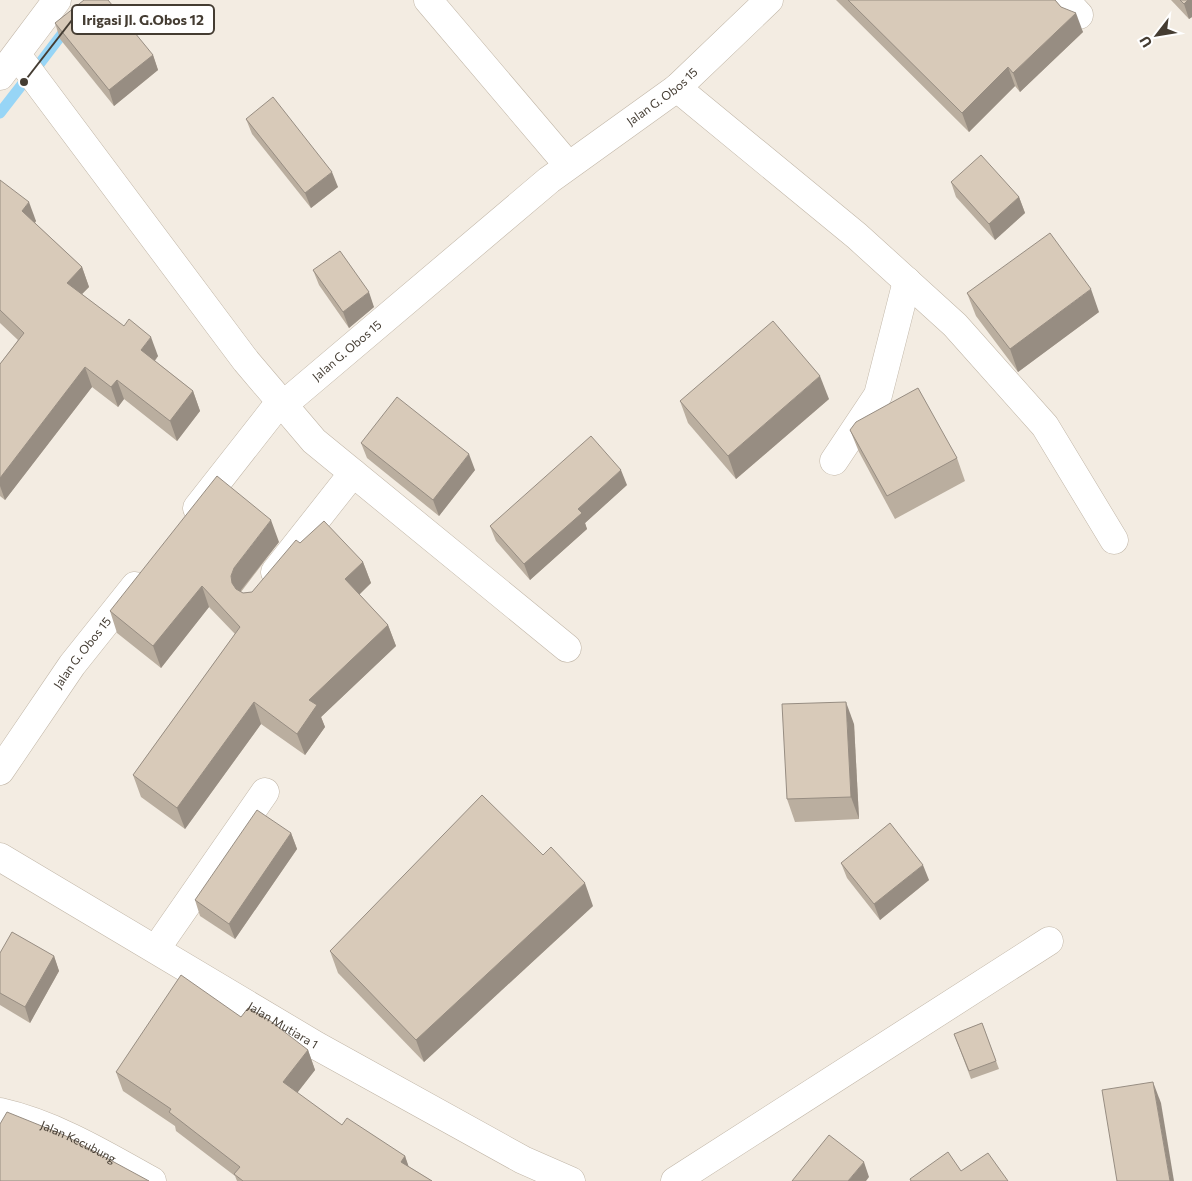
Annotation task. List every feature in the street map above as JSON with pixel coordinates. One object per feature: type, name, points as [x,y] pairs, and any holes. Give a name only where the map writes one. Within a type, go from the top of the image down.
[{"type":"street","points":[[0,76],[57,0]]},
{"type":"street","points":[[428,0],[568,165]]},
{"type":"street","name":"Jalan G. Obos 15","points":[[184,525],[280,402],[289,400],[568,165],[677,88],[769,0]]},
{"type":"street","points":[[17,55],[246,361],[314,441],[567,648]]},
{"type":"street","points":[[677,88],[857,236],[955,325],[1045,426],[1114,540]]},
{"type":"street","points":[[834,461],[878,395],[907,281]]},
{"type":"street","points":[[260,592],[353,473]]},
{"type":"street","name":"Jalan G. Obos 15","points":[[0,771],[72,665],[153,564]]},
{"type":"street","points":[[156,949],[265,792]]},
{"type":"street","name":"Jalan Mutiara 1","points":[[0,857],[420,1104],[523,1160],[570,1181]]},
{"type":"street","points":[[675,1181],[1049,941]]},
{"type":"street","name":"Jalan Kecubung","points":[[0,1112],[32,1120],[100,1151],[152,1181]]},
{"type":"building","points":[[84,0],[108,0],[153,55],[109,90],[55,23]]},
{"type":"building","points":[[848,0],[1055,0],[1061,7],[1076,13],[1013,73],[1008,67],[962,113]]},
{"type":"building","points":[[1180,0],[1188,0],[1184,4]]},
{"type":"building","points":[[273,97],[332,172],[305,193],[246,119]]},
{"type":"building","points":[[981,155],[1019,197],[989,224],[951,182]]},
{"type":"building","points":[[0,180],[29,202],[22,211],[82,267],[67,283],[124,326],[129,319],[151,337],[141,350],[193,391],[170,421],[117,380],[111,387],[85,367],[0,478],[0,364],[24,333],[0,310]]},
{"type":"building","points":[[1050,233],[1091,289],[1010,349],[967,293]]},
{"type":"building","points":[[340,251],[369,292],[343,312],[313,270]]},
{"type":"building","points":[[773,321],[820,376],[728,456],[680,401]]},
{"type":"building","points":[[918,388],[957,458],[887,496],[850,430],[856,422]]},
{"type":"building","points":[[397,397],[469,454],[433,500],[361,443]]},
{"type":"building","points":[[591,436],[621,470],[578,509],[582,513],[524,564],[490,526]]},
{"type":"building","points":[[217,476],[271,520],[234,568],[231,576],[232,583],[236,589],[243,593],[252,592],[296,540],[300,543],[324,521],[363,562],[345,579],[388,625],[309,700],[317,705],[297,734],[254,702],[177,808],[133,775],[240,627],[202,586],[153,646],[110,611]]},
{"type":"building","points":[[846,702],[851,797],[787,799],[782,704]]},
{"type":"building","points":[[482,795],[543,855],[551,847],[585,883],[416,1040],[330,951]]},
{"type":"building","points":[[257,810],[291,833],[229,924],[195,900]]},
{"type":"building","points":[[890,823],[923,865],[874,904],[841,863]]},
{"type":"building","points":[[12,932],[54,956],[25,1007],[0,993],[0,953]]},
{"type":"building","points":[[181,975],[241,1017],[248,1008],[269,1020],[308,1050],[283,1082],[342,1125],[347,1118],[405,1156],[401,1162],[432,1181],[243,1181],[234,1174],[240,1167],[169,1112],[171,1109],[116,1072]]},
{"type":"building","points":[[982,1023],[996,1061],[969,1071],[954,1034]]},
{"type":"building","points":[[1153,1082],[1170,1181],[1117,1181],[1102,1090]]},
{"type":"building","points":[[7,1112],[64,1135],[149,1181],[0,1181],[0,1124]]},
{"type":"building","points":[[829,1135],[864,1162],[848,1181],[792,1181]]},
{"type":"building","points":[[948,1152],[961,1171],[988,1153],[1008,1181],[911,1181],[910,1179]]},
{"type":"waterway","points":[[37,67],[69,25]]},
{"type":"waterway","points":[[0,113],[24,82]]},
{"type":"place","name":"Irigasi Jl. G.Obos 12","points":[[24,82]]}]
